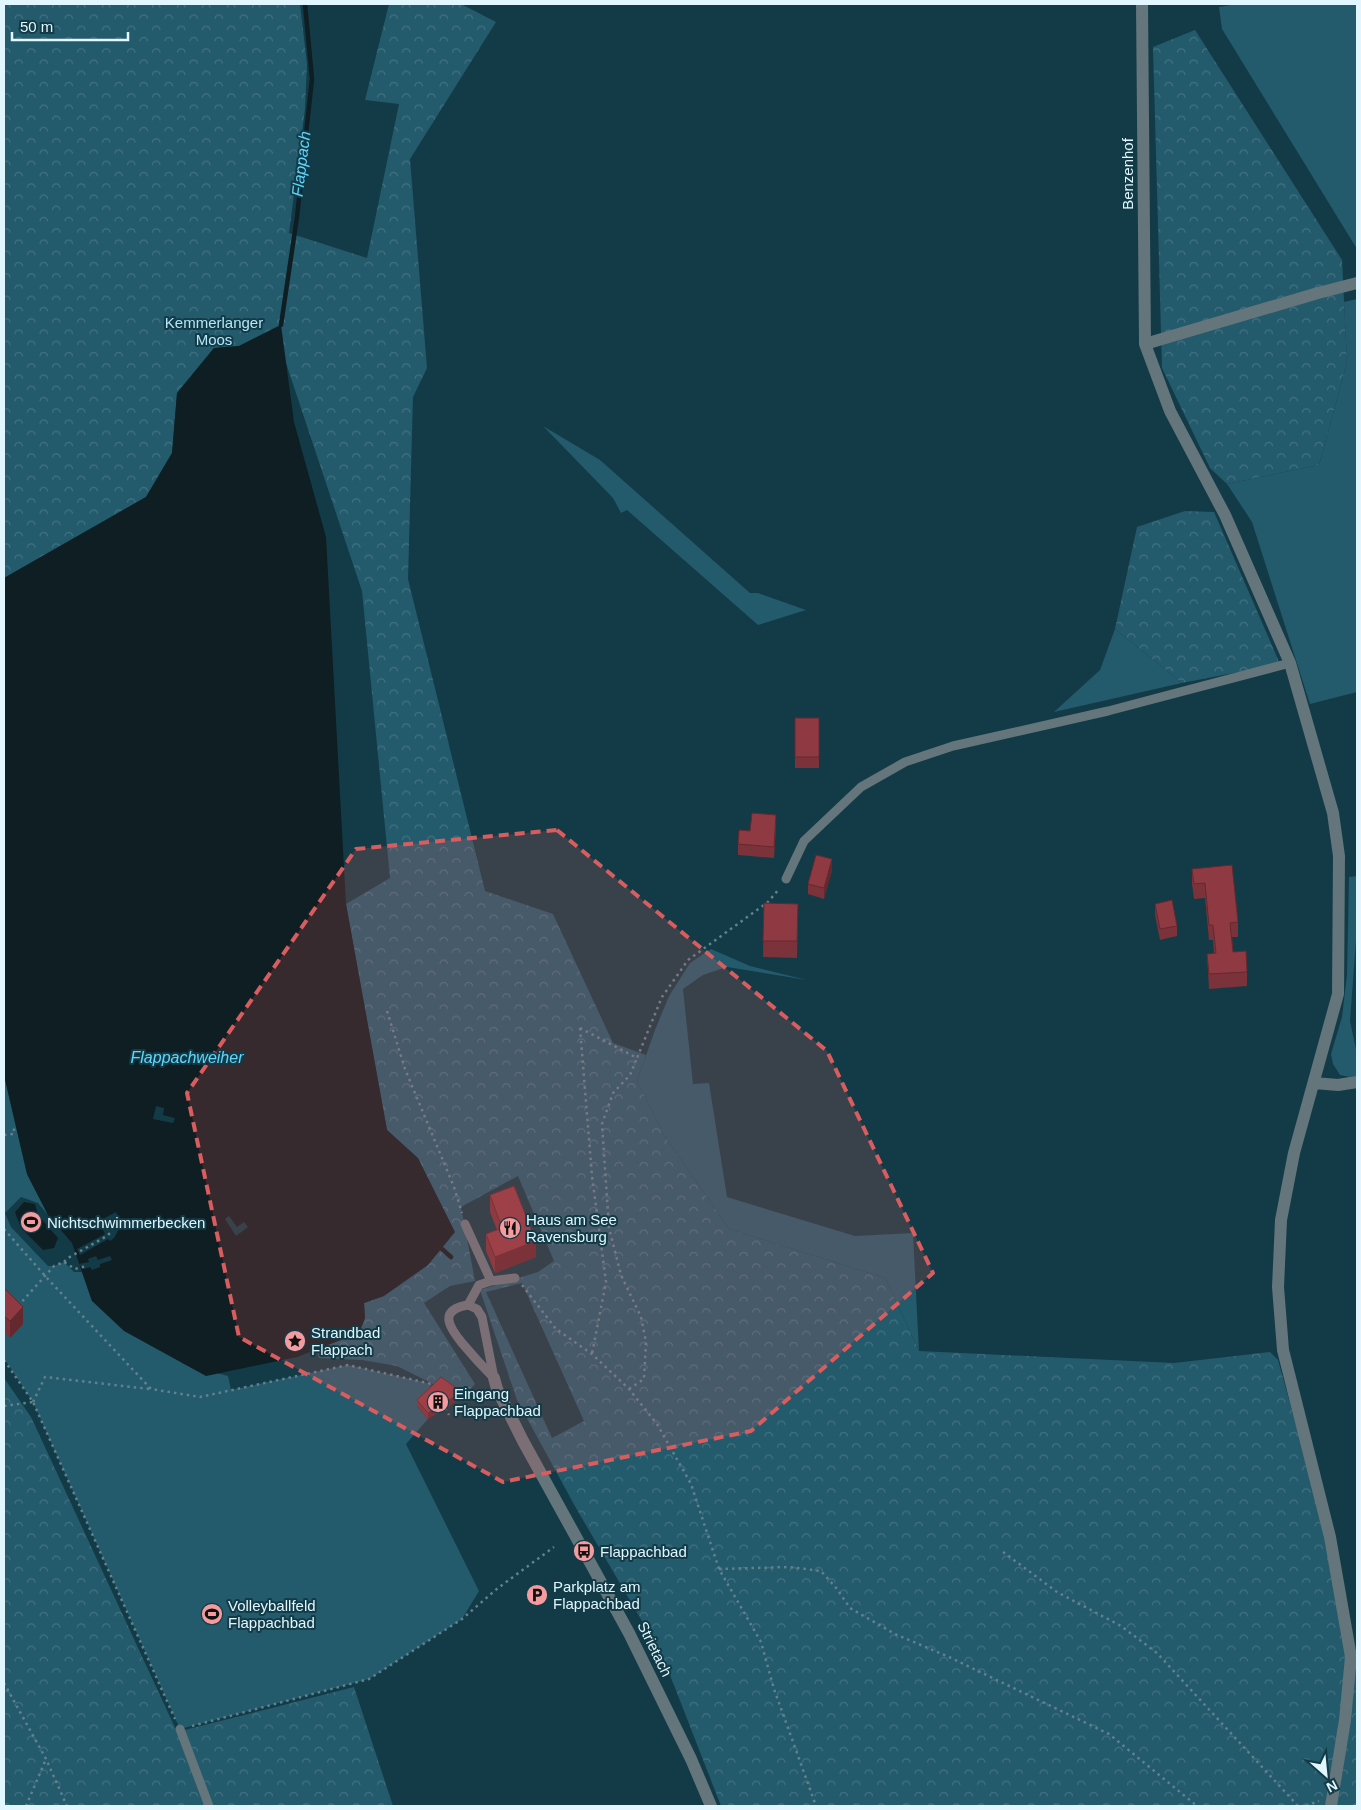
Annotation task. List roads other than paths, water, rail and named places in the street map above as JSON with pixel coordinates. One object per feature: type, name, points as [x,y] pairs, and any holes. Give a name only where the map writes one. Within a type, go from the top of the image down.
[{"type":"street","name":"Benzenhof","points":[[1142,4],[1145,344],[1170,411],[1225,515],[1290,663],[1333,813],[1339,856],[1338,994],[1294,1153],[1281,1220],[1278,1287],[1283,1350],[1330,1537],[1351,1657],[1345,1720],[1331,1806]]},
{"type":"street","points":[[1145,344],[1357,283]]},
{"type":"street","points":[[1314,1083],[1338,1085],[1357,1082]]},
{"type":"street","name":"Strietach","points":[[494,1378],[497,1389],[524,1441],[629,1633],[691,1759],[711,1806]]},
{"type":"lane","points":[[786,880],[804,841],[861,787],[905,762],[954,746],[1108,711],[1290,663]]},
{"type":"lane","points":[[465,1224],[491,1281]]},
{"type":"lane","points":[[468,1305],[479,1286],[491,1281],[515,1278]]},
{"type":"lane","name":"Strietach","points":[[468,1305],[478,1309],[482,1317],[494,1378],[452,1332],[448,1320],[451,1312],[458,1306],[468,1305]]},
{"type":"lane","points":[[180,1729],[209,1806]]},
{"type":"water","name":"Flappachweiher","points":[[281,325],[294,422],[326,537],[346,904],[387,1130],[418,1158],[455,1232],[428,1265],[384,1296],[364,1303],[365,1318],[359,1333],[297,1357],[206,1376],[124,1331],[92,1301],[72,1243],[48,1215],[27,1174],[4,1075],[4,578],[146,497],[172,453],[177,393],[214,348],[239,346]]},
{"type":"water","name":"Nichtschwimmerbecken","points":[[24,1202],[35,1204],[38,1215],[58,1238],[54,1248],[43,1250],[21,1228],[15,1212]]},
{"type":"waterway","name":"Flappach","points":[[281,325],[297,217],[312,79],[305,4]]},
{"type":"waterway","name":"Flappach","points":[[442,1249],[451,1257]]},
{"type":"place","name":"Nichtschwimmerbecken","points":[[31,1222]]},
{"type":"place","name":"Haus am See Ravensburg","points":[[510,1228]]},
{"type":"place","name":"Strandbad Flappach","points":[[295,1341]]},
{"type":"place","name":"Eingang Flappachbad","points":[[438,1402]]},
{"type":"place","name":"Flappachbad","points":[[584,1551]]},
{"type":"place","name":"Parkplatz am Flappachbad","points":[[537,1595]]},
{"type":"place","name":"Volleyballfeld Flappachbad","points":[[212,1614]]},
{"type":"park label","name":"Kemmerlanger Moos","points":[[214,330]]}]
